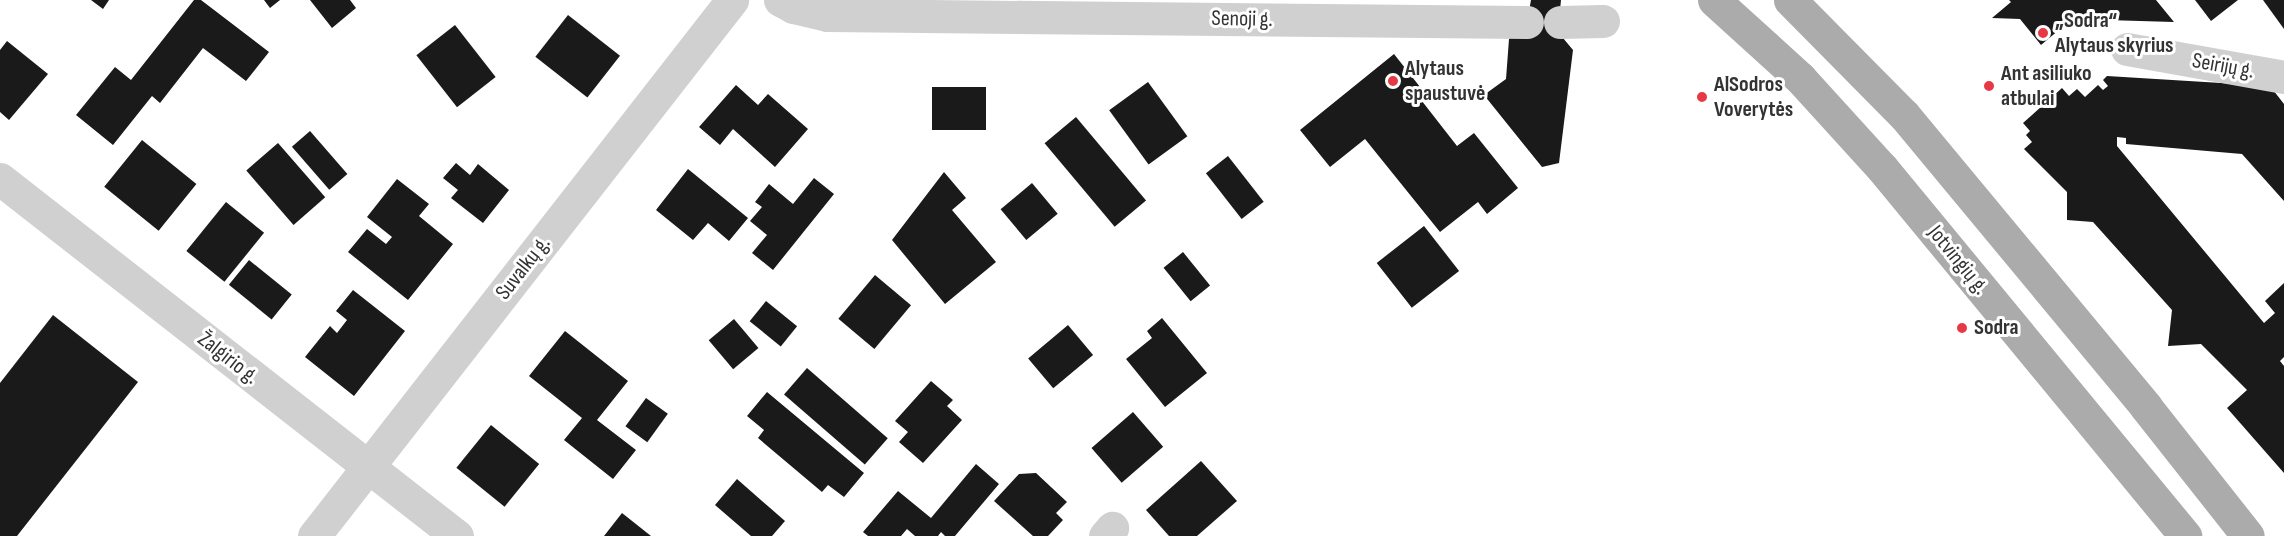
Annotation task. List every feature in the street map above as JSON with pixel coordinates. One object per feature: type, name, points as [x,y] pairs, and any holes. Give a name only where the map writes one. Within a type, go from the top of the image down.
[{"type":"main road","name":"Jotvingių g.","points":[[1714,0],[1800,78],[1882,168],[2185,536]]},
{"type":"main road","points":[[1790,0],[1904,115],[2145,407],[2248,536]]},
{"type":"main road","points":[[2106,440],[2145,407]]},
{"type":"street","name":"Suvalkų g.","points":[[314,536],[732,0]]},
{"type":"street","name":"Senoji g.","points":[[780,0],[793,8],[827,15],[1527,21]]},
{"type":"street","points":[[1560,22],[1603,21]]},
{"type":"street","name":"Seirijų g.","points":[[2127,49],[2284,77]]},
{"type":"street","name":"Žalgirio g.","points":[[0,179],[458,536]]},
{"type":"building","points":[[91,0],[109,0],[103,9]]},
{"type":"building","points":[[194,0],[201,0],[269,52],[246,81],[203,48],[160,103],[152,96],[113,145],[76,115],[115,67],[131,80]]},
{"type":"building","points":[[264,0],[280,0],[270,8]]},
{"type":"building","points":[[310,0],[350,0],[356,8],[332,28]]},
{"type":"building","points":[[1531,0],[1561,0],[1558,32],[1573,50],[1559,163],[1542,167],[1484,95],[1506,79],[1509,39],[1527,22]]},
{"type":"building","name":"„Sodra“ Alytaus skyrius","points":[[2009,0],[2156,0],[2174,22],[2072,19],[2041,45],[2020,19],[1992,18],[2011,2]]},
{"type":"building","points":[[2195,0],[2238,0],[2211,21]]},
{"type":"building","points":[[2263,0],[2284,0],[2284,29]]},
{"type":"building","points":[[568,15],[620,56],[587,97],[535,57]]},
{"type":"building","points":[[455,25],[496,77],[457,107],[416,55]]},
{"type":"building","points":[[7,41],[48,74],[9,120],[0,112],[0,50]]},
{"type":"building","points":[[1394,54],[1424,92],[1418,96],[1457,146],[1474,133],[1518,188],[1487,214],[1478,202],[1440,232],[1365,139],[1330,167],[1300,130]]},
{"type":"building","points":[[2107,76],[2270,86],[2284,104],[2284,201],[2242,154],[2126,144],[2126,138],[2117,137],[2117,146],[2264,323],[2275,313],[2265,301],[2284,283],[2284,357],[2280,361],[2284,366],[2284,473],[2227,408],[2247,390],[2201,344],[2168,346],[2172,310],[2093,222],[2067,220],[2067,192],[2024,149],[2032,142],[2026,135],[2030,131],[2023,123],[2062,88],[2069,96],[2077,89],[2085,97],[2098,85],[2103,90],[2108,86],[2103,80]]},
{"type":"building","points":[[1148,82],[1187,136],[1149,164],[1109,110]]},
{"type":"building","points":[[736,85],[758,105],[768,94],[808,129],[775,167],[733,129],[720,145],[699,127]]},
{"type":"building","points":[[932,87],[986,87],[986,130],[932,130]]},
{"type":"building","points":[[1076,117],[1146,200],[1115,227],[1045,143]]},
{"type":"building","points":[[310,131],[347,174],[329,190],[292,147]]},
{"type":"building","points":[[142,140],[196,184],[159,231],[104,187]]},
{"type":"building","points":[[278,143],[325,197],[294,225],[246,171]]},
{"type":"building","points":[[1228,156],[1264,202],[1242,219],[1206,173]]},
{"type":"building","points":[[456,163],[470,175],[478,164],[509,190],[483,223],[451,198],[458,190],[443,178]]},
{"type":"building","points":[[688,169],[748,218],[729,241],[708,223],[693,240],[656,210]]},
{"type":"building","points":[[944,172],[966,198],[952,210],[996,262],[945,304],[892,240]]},
{"type":"building","points":[[814,178],[834,194],[773,270],[752,253],[767,235],[750,221],[762,207],[755,202],[769,184],[793,204]]},
{"type":"building","points":[[397,179],[429,204],[419,216],[453,244],[408,300],[348,252],[367,229],[386,244],[392,237],[367,217]]},
{"type":"building","points":[[1032,183],[1058,214],[1026,240],[1001,209]]},
{"type":"building","points":[[226,202],[264,233],[224,282],[186,251]]},
{"type":"building","points":[[1424,226],[1459,271],[1412,308],[1377,263]]},
{"type":"building","points":[[1183,252],[1210,285],[1191,301],[1164,268]]},
{"type":"building","points":[[249,260],[292,295],[272,319],[229,285]]},
{"type":"building","points":[[875,275],[911,305],[874,349],[838,319]]},
{"type":"building","points":[[353,290],[405,331],[354,396],[305,357],[330,326],[337,333],[347,320],[336,311]]},
{"type":"building","points":[[766,301],[797,326],[781,346],[750,321]]},
{"type":"building","points":[[53,315],[138,382],[17,536],[0,536],[0,383]]},
{"type":"building","points":[[1162,318],[1207,373],[1165,407],[1126,359],[1152,338],[1147,331]]},
{"type":"building","points":[[734,319],[758,348],[733,369],[709,340]]},
{"type":"building","points":[[1068,325],[1093,355],[1053,388],[1028,358]]},
{"type":"building","points":[[565,331],[628,381],[597,420],[636,450],[613,479],[564,440],[582,418],[529,376]]},
{"type":"building","points":[[807,368],[888,438],[865,465],[784,394]]},
{"type":"building","points":[[931,381],[953,400],[947,406],[962,420],[923,463],[899,442],[908,432],[895,421]]},
{"type":"building","points":[[767,392],[864,473],[844,497],[828,485],[822,492],[758,438],[764,430],[747,416]]},
{"type":"building","points":[[646,398],[668,414],[647,442],[625,426]]},
{"type":"building","points":[[1133,412],[1163,447],[1122,483],[1091,448]]},
{"type":"building","points":[[491,425],[539,464],[505,507],[456,468]]},
{"type":"building","points":[[1201,461],[1237,501],[1197,536],[1169,536],[1146,510]]},
{"type":"building","points":[[976,464],[999,484],[955,536],[945,536],[941,532],[938,536],[915,536],[907,529],[901,536],[868,536],[863,532],[898,491],[931,518]]},
{"type":"building","points":[[1036,473],[1067,502],[1056,513],[1063,520],[1048,536],[1033,536],[994,501],[1019,474]]},
{"type":"building","points":[[737,479],[785,521],[772,536],[751,536],[715,505]]},
{"type":"building","points":[[622,513],[651,536],[604,536]]},
{"type":"place","name":"„Sodra“ Alytaus skyrius","points":[[2043,33]]},
{"type":"place","name":"Alytaus spaustuvė","points":[[1393,81]]},
{"type":"place","name":"Ant asiliuko atbulai","points":[[1989,86]]},
{"type":"place","name":"AlSodros Voverytės","points":[[1702,97]]},
{"type":"place","name":"Sodra","points":[[1962,328]]}]
